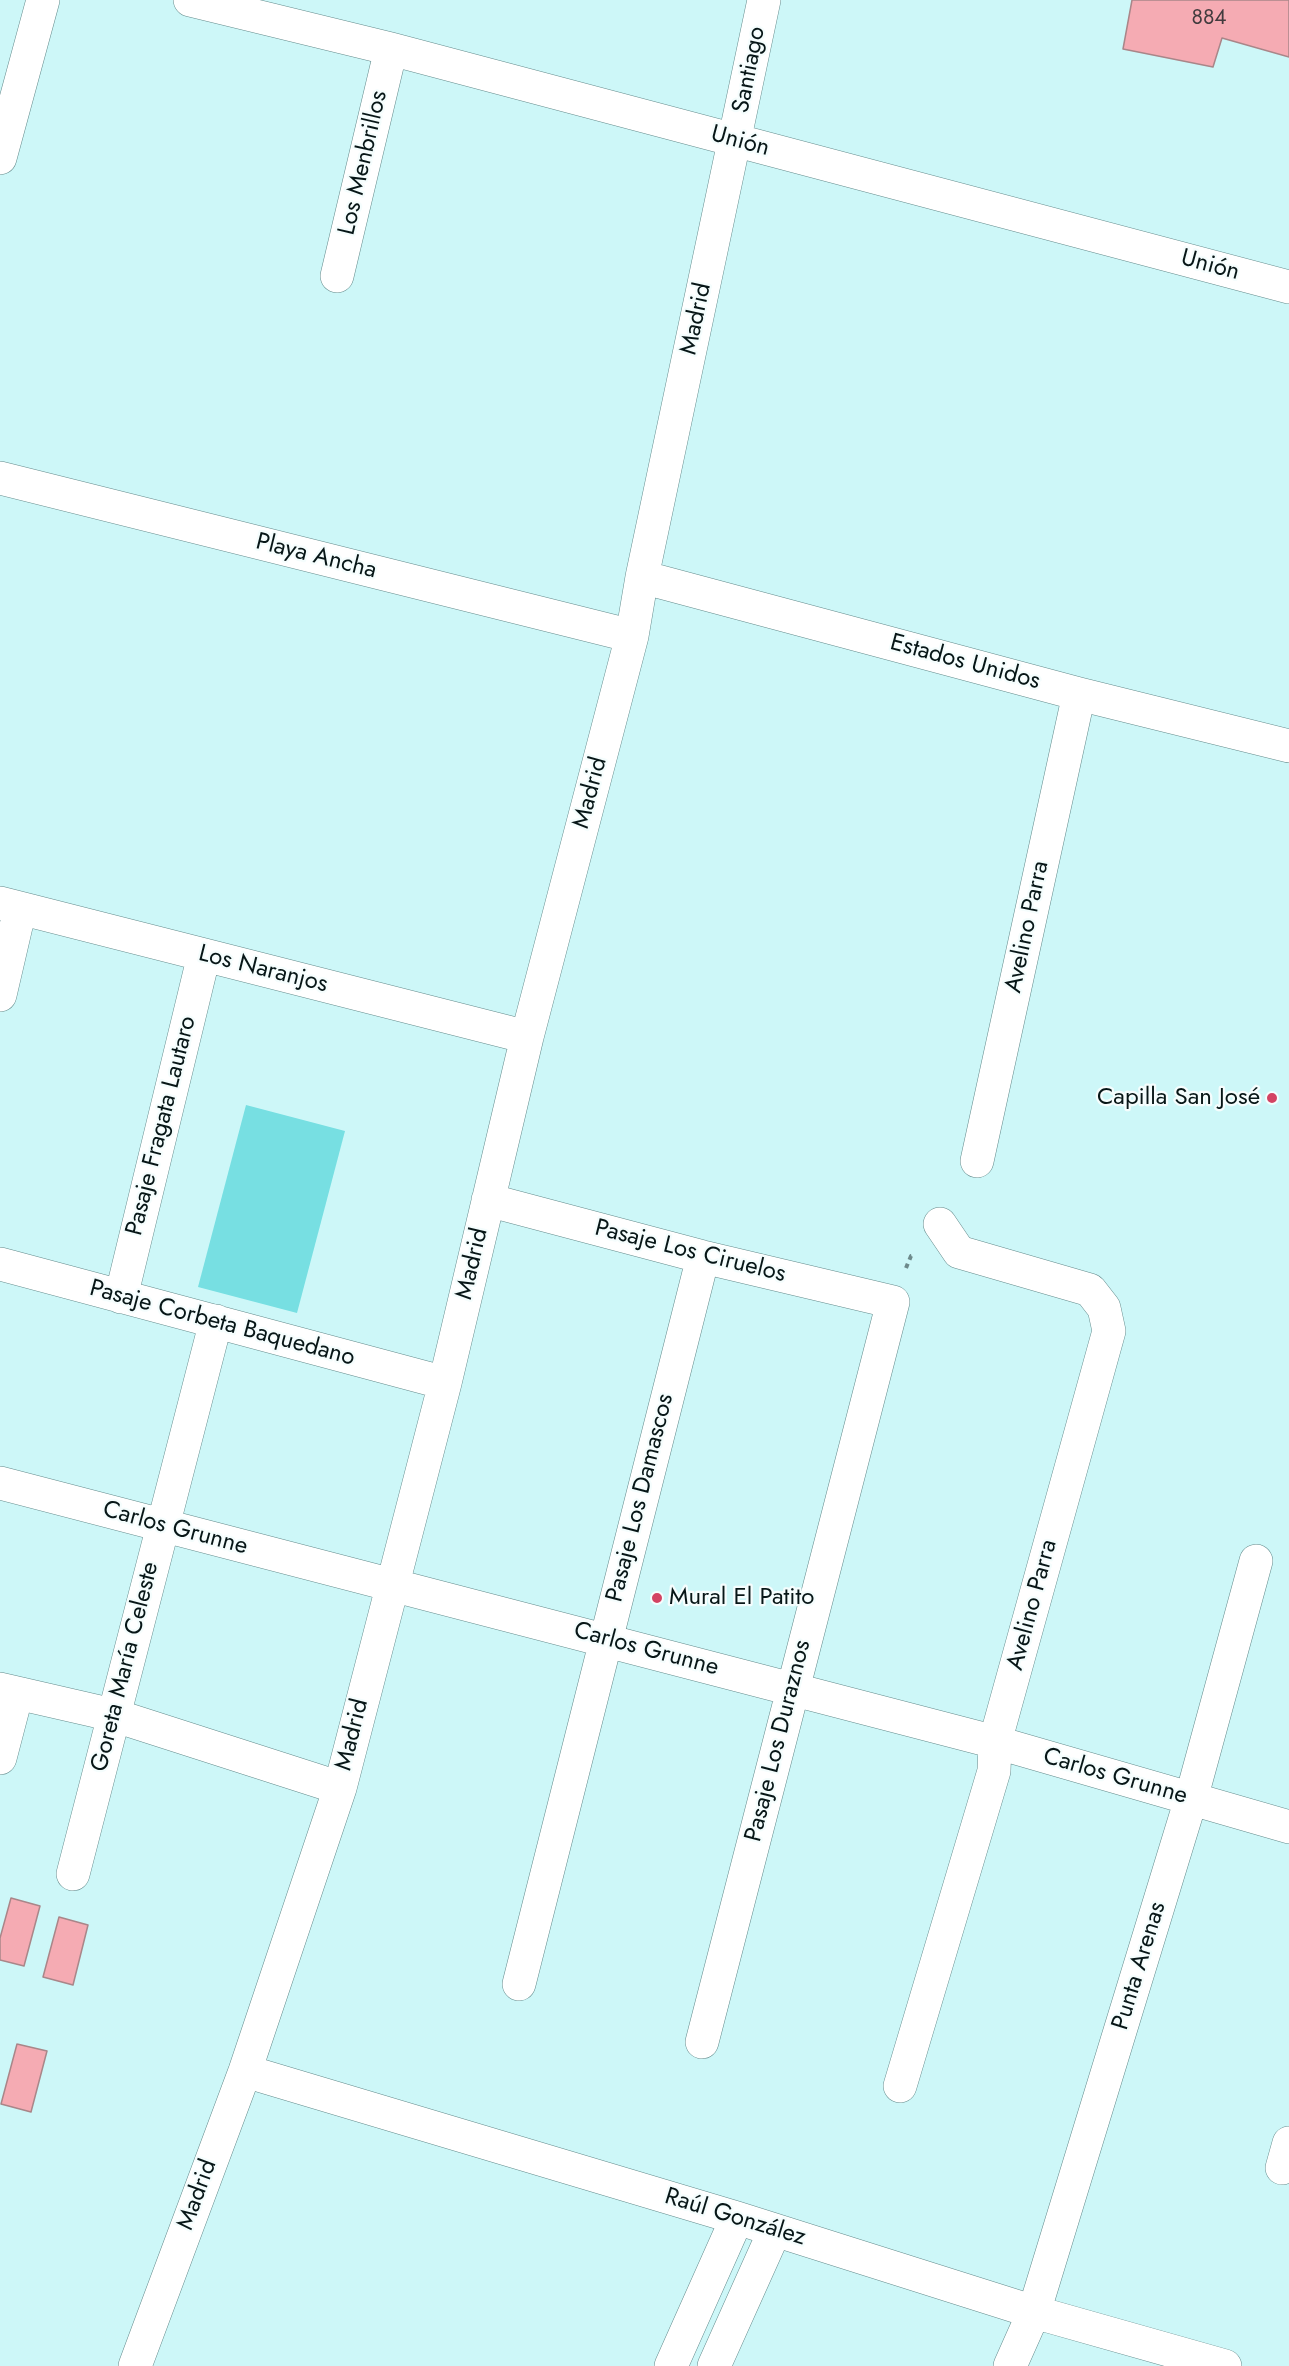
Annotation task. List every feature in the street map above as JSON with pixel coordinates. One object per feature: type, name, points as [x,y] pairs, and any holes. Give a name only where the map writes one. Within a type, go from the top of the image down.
[{"type":"street","points":[[0,158],[43,0]]},
{"type":"street","name":"Unión","points":[[189,0],[391,50],[1289,287]]},
{"type":"street","name":"Santiago","points":[[735,141],[764,0]]},
{"type":"street","name":"Los Menbrillos","points":[[337,276],[391,50]]},
{"type":"street","name":"Madrid","points":[[135,2366],[244,2070],[340,1788],[445,1383],[527,1037],[632,636],[642,577],[735,141]]},
{"type":"street","name":"Playa Ancha","points":[[0,478],[632,636]]},
{"type":"street","name":"Estados Unidos","points":[[642,577],[1079,694],[1289,746]]},
{"type":"street","name":"Avelino Parra","points":[[976,1161],[1079,694]]},
{"type":"street","points":[[0,995],[10,906]]},
{"type":"street","name":"Los Naranjos","points":[[10,906],[527,1037]]},
{"type":"street","name":"Pasaje Fragata Lautaro","points":[[121,1297],[204,956]]},
{"type":"street","name":"Pasaje Los Ciruelos","points":[[488,1200],[703,1257],[893,1302]]},
{"type":"street","points":[[940,1224],[959,1252]]},
{"type":"street","name":"Avelino Parra","points":[[900,2086],[994,1771],[995,1742],[1109,1331],[1104,1308],[1090,1290],[959,1252]]},
{"type":"street","name":"Pasaje Los Damascos","points":[[519,1984],[703,1257]]},
{"type":"street","name":"Pasaje Corbeta Baquedano","points":[[0,1264],[445,1383]]},
{"type":"street","name":"Pasaje Los Duraznos","points":[[702,2042],[893,1302]]},
{"type":"street","name":"Goreta María Celeste","points":[[72,1874],[216,1321]]},
{"type":"street","name":"Carlos Grunne","points":[[0,1483],[391,1586],[606,1638],[995,1742],[1289,1827]]},
{"type":"street","name":"Punta Arenas","points":[[1010,2366],[1034,2312],[1191,1799],[1256,1561]]},
{"type":"street","points":[[0,1758],[8,1691],[113,1715],[340,1788]]},
{"type":"street","name":"Raúl González","points":[[244,2070],[737,2218],[1034,2312],[1225,2366]]},
{"type":"street","points":[[671,2366],[737,2218]]},
{"type":"street","points":[[714,2366],[775,2230]]},
{"type":"path","points":[[893,1302],[911,1256],[959,1252]]},
{"type":"shaded area","points":[[246,1105],[345,1131],[297,1313],[198,1287]]},
{"type":"building","points":[[1132,0],[1289,0],[1289,57],[1222,38],[1213,67],[1123,49]]},
{"type":"building","points":[[11,1898],[40,1906],[24,1966],[0,1960],[0,1938]]},
{"type":"building","points":[[59,1917],[88,1925],[73,1985],[43,1977]]},
{"type":"building","points":[[17,2044],[47,2051],[31,2112],[1,2104]]},
{"type":"place","name":"Capilla San José","points":[[1272,1098]]},
{"type":"place","name":"Mural El Patito","points":[[657,1598]]}]
